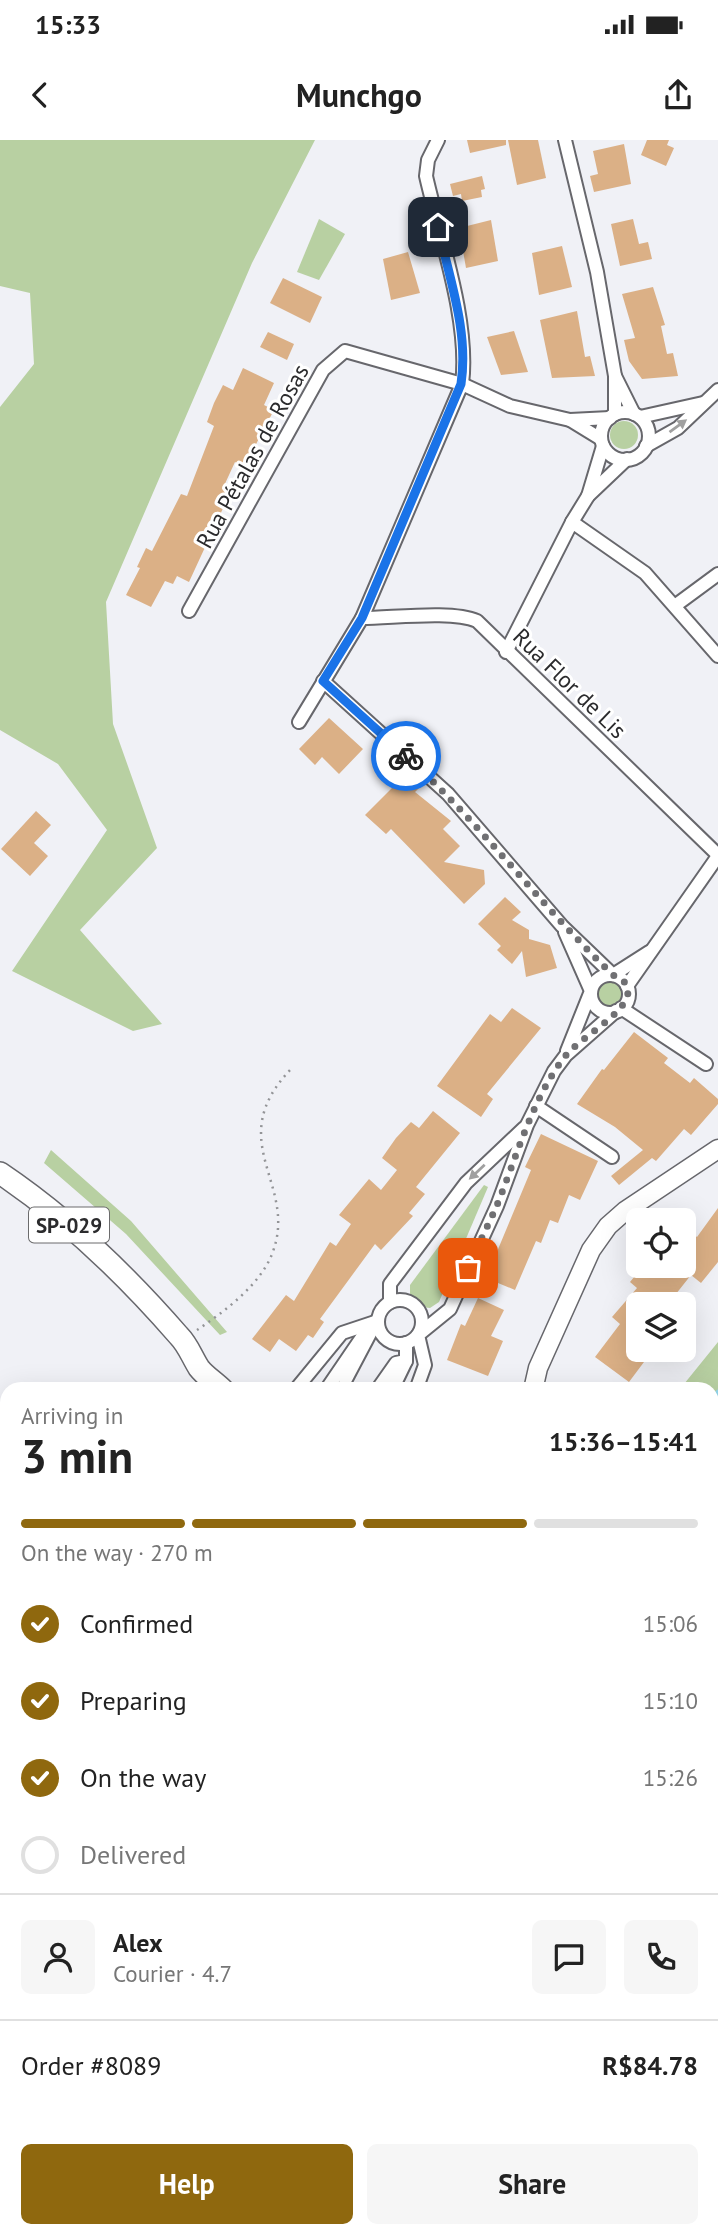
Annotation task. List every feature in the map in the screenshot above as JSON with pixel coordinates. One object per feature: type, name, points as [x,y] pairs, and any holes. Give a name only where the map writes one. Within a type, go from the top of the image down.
[{"type":"highway","name":"SP-029","points":[[0,1173],[32,1194],[132,1284],[182,1338],[201,1370],[214,1382]]},
{"type":"highway","name":"SP-029","points":[[132,1284],[198,1382]]},
{"type":"street","points":[[299,722],[362,618],[461,384],[465,359],[462,332],[426,177],[428,160],[438,140]]},
{"type":"street","points":[[565,140],[597,272],[615,376],[612,416],[603,425],[602,443],[588,496]]},
{"type":"street","name":"Rua Pétalas de Rosas","points":[[189,611],[323,370],[345,351],[354,351],[461,384],[510,405],[570,420],[612,416]]},
{"type":"street","points":[[615,376],[648,430],[646,446]]},
{"type":"street","points":[[602,443],[613,456],[627,459],[635,457],[646,446],[678,428],[718,390]]},
{"type":"street","points":[[612,416],[637,415],[707,403]]},
{"type":"street","name":"Rua Pétalas de Rosas","points":[[570,420],[602,443]]},
{"type":"street","points":[[506,652],[588,496],[627,459]]},
{"type":"street","points":[[572,522],[645,573],[676,605],[718,656]]},
{"type":"street","points":[[676,605],[718,574]]},
{"type":"street","name":"Rua Flor de Lis","points":[[362,618],[425,618],[447,614],[466,616],[477,621],[718,856]]},
{"type":"street","points":[[323,681],[448,794],[562,926],[627,986]]},
{"type":"street","points":[[566,1055],[619,1010],[628,998],[627,986],[718,856]]},
{"type":"street","points":[[562,926],[597,1008],[619,1010],[706,1064]]},
{"type":"street","points":[[527,1125],[466,1183],[390,1284],[390,1302],[377,1319],[380,1333],[391,1343],[406,1343],[450,1309],[497,1206],[527,1125],[566,1055],[596,980],[613,975],[649,952]]},
{"type":"street","points":[[536,1106],[612,1157]]},
{"type":"street","points":[[535,1382],[538,1368],[600,1236],[625,1211],[718,1149]]},
{"type":"street","points":[[390,1302],[405,1300],[417,1308],[422,1321],[418,1335],[425,1365],[419,1382]]},
{"type":"street","points":[[345,1381],[372,1334],[375,1322]]},
{"type":"street","points":[[302,1382],[342,1333],[375,1322]]},
{"type":"street","points":[[331,1382],[368,1325],[375,1322]]},
{"type":"street","points":[[396,1382],[406,1361],[406,1343]]},
{"type":"street","points":[[383,1382],[396,1363],[406,1361]]},
{"type":"path","points":[[182,1338],[220,1314],[249,1287],[272,1254],[276,1225],[274,1198],[260,1141],[259,1119],[266,1100],[292,1068]]},
{"type":"green space","points":[[0,140],[315,140],[252,263],[106,602],[113,724],[157,848],[80,930],[162,1024],[133,1031],[12,971],[107,830],[58,764],[0,730],[0,407],[34,364],[30,293],[0,286]]},
{"type":"green space","points":[[319,219],[345,234],[319,280],[297,272]]},
{"type":"green space","points":[[624,421],[634,425],[638,435],[634,445],[624,449],[614,445],[610,435],[614,425]]},
{"type":"green space","points":[[609,980],[619,984],[623,994],[619,1004],[609,1008],[599,1004],[595,994],[599,984]]},
{"type":"green space","points":[[51,1150],[131,1221],[227,1332],[220,1335],[126,1234],[44,1163]]},
{"type":"green space","points":[[484,1185],[488,1187],[439,1302],[430,1308],[421,1307],[410,1294],[410,1285]]},
{"type":"green space","points":[[718,1342],[718,1382],[686,1382]]},
{"type":"building","points":[[467,140],[506,140],[506,145],[470,153]]},
{"type":"building","points":[[508,140],[538,140],[546,178],[517,185]]},
{"type":"building","points":[[647,140],[669,140],[667,145],[674,148],[666,166],[641,155]]},
{"type":"building","points":[[624,144],[631,184],[594,192],[590,176],[598,174],[593,151]]},
{"type":"building","points":[[482,176],[485,189],[481,190],[482,197],[462,201],[461,194],[453,196],[450,184]]},
{"type":"building","points":[[633,219],[639,244],[648,242],[652,259],[620,266],[611,224]]},
{"type":"building","points":[[491,220],[498,261],[466,268],[459,228]]},
{"type":"building","points":[[562,246],[572,287],[539,295],[532,253]]},
{"type":"building","points":[[408,252],[420,293],[391,300],[383,259]]},
{"type":"building","points":[[283,278],[322,297],[310,323],[270,303]]},
{"type":"building","points":[[653,287],[665,325],[661,326],[667,354],[673,353],[678,376],[642,379],[629,361],[624,340],[635,338],[622,294]]},
{"type":"building","points":[[577,311],[585,357],[590,356],[595,376],[552,378],[540,320]]},
{"type":"building","points":[[514,331],[528,372],[501,375],[487,337]]},
{"type":"building","points":[[268,332],[294,344],[287,360],[260,347]]},
{"type":"building","points":[[243,368],[274,383],[264,405],[274,410],[244,467],[235,462],[223,488],[231,491],[189,582],[177,576],[173,584],[165,581],[151,607],[126,595],[140,568],[137,567],[146,548],[152,551],[181,494],[187,496],[214,426],[207,422],[223,385],[233,390]]},
{"type":"building","points":[[329,718],[363,749],[339,774],[322,757],[315,765],[299,749]]},
{"type":"building","points":[[406,774],[420,787],[415,792],[451,821],[443,829],[460,846],[444,862],[484,870],[485,884],[464,904],[391,829],[386,834],[365,815]]},
{"type":"building","points":[[36,811],[51,825],[34,843],[48,856],[30,876],[1,849]]},
{"type":"building","points":[[505,897],[521,912],[512,920],[529,930],[529,939],[550,945],[557,968],[526,977],[522,951],[512,964],[497,950],[501,946],[478,924]]},
{"type":"building","points":[[512,1008],[541,1028],[487,1094],[493,1099],[481,1117],[437,1086],[490,1014],[501,1022]]},
{"type":"building","points":[[634,1032],[668,1058],[664,1063],[690,1083],[694,1078],[718,1099],[718,1104],[691,1135],[684,1129],[656,1161],[652,1158],[619,1185],[611,1176],[643,1150],[615,1127],[577,1104],[602,1069],[604,1070]]},
{"type":"building","points":[[433,1111],[460,1133],[416,1187],[425,1194],[409,1213],[413,1216],[381,1250],[375,1244],[320,1319],[324,1322],[313,1338],[308,1335],[296,1351],[279,1339],[270,1352],[252,1339],[286,1295],[294,1301],[330,1242],[336,1246],[351,1224],[339,1215],[369,1179],[381,1190],[397,1170],[382,1158],[396,1138],[411,1122],[419,1128]]},
{"type":"building","points":[[541,1134],[598,1161],[580,1200],[569,1195],[558,1223],[550,1220],[541,1243],[536,1241],[515,1290],[486,1278],[531,1170],[525,1167]]},
{"type":"building","points":[[718,1208],[718,1262],[701,1283],[695,1278],[697,1237]]},
{"type":"building","points":[[633,1278],[689,1278],[678,1292],[634,1292],[637,1288],[630,1282]]},
{"type":"building","points":[[478,1298],[504,1310],[491,1336],[503,1341],[488,1376],[447,1360],[461,1324],[465,1326]]},
{"type":"building","points":[[626,1301],[626,1362],[644,1362],[629,1382],[595,1357],[620,1324],[612,1317]]},
{"type":"way so far","points":[[406,756],[448,794],[562,926],[613,975],[624,981],[628,992],[626,1003],[566,1055],[554,1071],[527,1125],[497,1206],[468,1268]]},
{"type":"route","points":[[406,756],[323,681],[362,618],[461,384],[465,359],[462,332],[438,227]]}]
